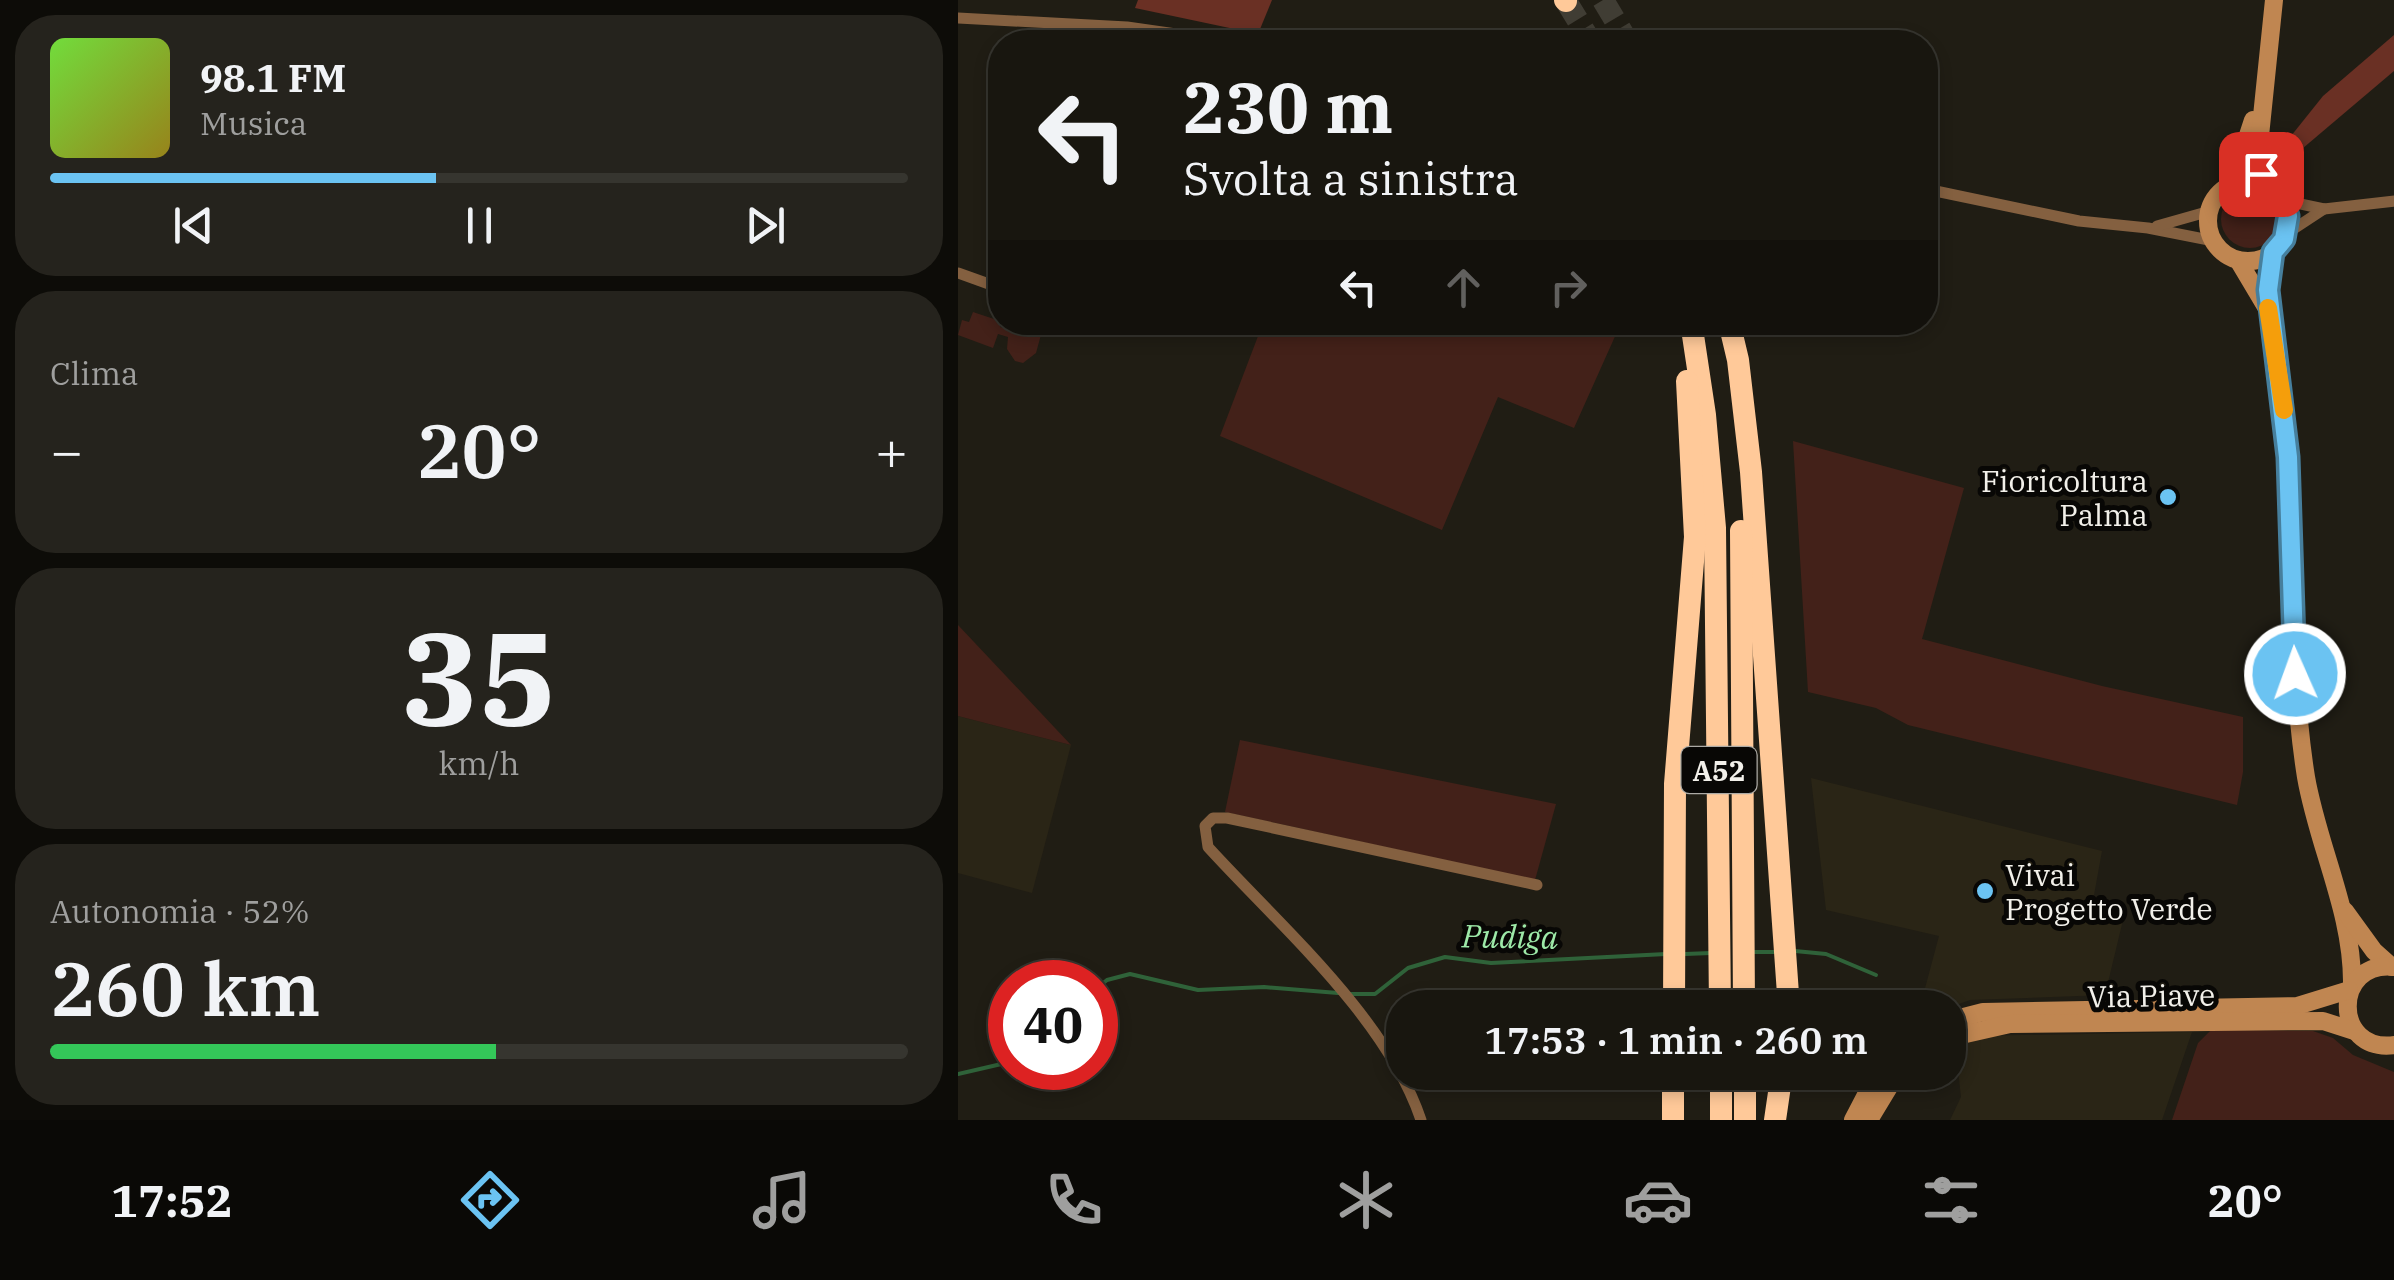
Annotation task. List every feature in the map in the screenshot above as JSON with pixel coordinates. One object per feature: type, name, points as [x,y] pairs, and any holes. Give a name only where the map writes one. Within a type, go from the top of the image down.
[{"type":"highway","points":[[1675,990],[1676,784],[1695,536],[1687,335]]},
{"type":"highway","name":"A52","points":[[1690,335],[1705,415],[1715,528],[1732,943],[1744,974],[1744,990]]},
{"type":"highway","name":"A52","points":[[1720,990],[1720,975],[1732,943],[1740,510],[1727,335]]},
{"type":"highway","points":[[1728,335],[1748,441],[1789,990]]},
{"type":"highway","points":[[1662,1120],[1670,1090]]},
{"type":"highway","points":[[1673,1090],[1673,1120]]},
{"type":"highway","points":[[1721,1090],[1721,1120]]},
{"type":"highway","points":[[1745,1090],[1745,1120]]},
{"type":"highway","points":[[1775,1120],[1779,1090]]},
{"type":"street","points":[[2274,0],[2262,91],[2258,165],[2266,185],[2282,200],[2288,216],[2286,234]]},
{"type":"street","points":[[958,18],[1087,30]]},
{"type":"street","points":[[2232,184],[2262,91]]},
{"type":"street","points":[[2214,241],[2210,211],[2218,195],[2232,184],[2249,181],[2266,185]]},
{"type":"street","points":[[1938,192],[2079,222],[2148,228],[2214,241],[2238,260],[2268,312]]},
{"type":"street","points":[[2282,200],[2324,209],[2394,201]]},
{"type":"street","points":[[2238,260],[2256,260],[2273,252],[2286,234],[2324,209]]},
{"type":"street","points":[[2148,228],[2210,211]]},
{"type":"street","points":[[2273,252],[2268,312],[2288,457],[2300,726],[2322,844],[2342,906],[2350,988],[2346,1015],[2354,1031],[2394,1058]]},
{"type":"street","points":[[958,272],[988,283]]},
{"type":"street","points":[[1421,1120],[1386,1052],[1351,1004],[1208,846],[1203,832],[1210,820],[1227,818],[1537,885]]},
{"type":"street","points":[[2342,906],[2374,952],[2393,967]]},
{"type":"street","name":"Via Piave","points":[[1966,1016],[1983,1012],[2297,1006],[2350,988],[2370,970],[2393,967]]},
{"type":"street","name":"Via Piave","points":[[1966,1031],[2010,1024],[2323,1021],[2354,1031]]},
{"type":"street","points":[[2374,1045],[2394,1045]]},
{"type":"street","points":[[1853,1120],[1869,1090]]},
{"type":"street","points":[[1869,1120],[1887,1090]]},
{"type":"shaded area","points":[[1138,0],[1272,0],[1260,30],[1239,30],[1135,8]]},
{"type":"shaded area","points":[[2394,35],[2394,71],[2276,171],[2271,161],[2323,96]]},
{"type":"shaded area","points":[[2250,190],[2271,198],[2279,219],[2271,240],[2250,248],[2229,240],[2221,219],[2229,198]]},
{"type":"shaded area","points":[[973,312],[988,317],[988,335],[998,335],[993,348],[958,335],[962,320],[969,322]]},
{"type":"shaded area","points":[[1001,335],[1041,335],[1036,353],[1023,363],[1015,361],[1007,349],[1008,337]]},
{"type":"shaded area","points":[[1258,335],[1616,335],[1574,428],[1498,397],[1442,530],[1220,436]]},
{"type":"shaded area","points":[[1793,441],[1964,488],[1922,639],[2102,686],[2243,717],[2243,772],[2237,805],[1908,725],[1876,708],[1808,692]]},
{"type":"shaded area","points":[[958,625],[1071,745],[958,716]]},
{"type":"shaded area","points":[[958,716],[1071,745],[1032,893],[958,873]]},
{"type":"shaded area","points":[[1240,740],[1556,804],[1535,880],[1225,812]]},
{"type":"shaded area","points":[[1811,778],[2102,851],[2092,906],[2123,920],[2105,995],[1966,1001],[1966,990],[1925,990],[1939,936],[1826,910]]},
{"type":"shaded area","points":[[2211,1030],[2313,1031],[2333,1038],[2353,1055],[2394,1072],[2394,1120],[2172,1120],[2198,1043]]},
{"type":"shaded area","points":[[2192,1032],[2162,1120],[1950,1120],[1960,1090],[1966,1090],[1966,1038]]},
{"type":"waterway","name":"Pudiga","points":[[1795,951],[1826,954],[1876,975]]},
{"type":"waterway","name":"Pudiga","points":[[1750,952],[1776,952]]},
{"type":"waterway","name":"Pudiga","points":[[1685,954],[1711,953]]},
{"type":"waterway","name":"Pudiga","points":[[1348,994],[1375,994],[1408,968],[1445,957],[1491,963],[1666,954]]},
{"type":"waterway","name":"Pudiga","points":[[1118,977],[1130,974],[1198,990],[1264,987],[1338,993]]},
{"type":"waterway","name":"Pudiga","points":[[958,1074],[988,1067]]},
{"type":"tunnel","points":[[1603,0],[1621,30]]},
{"type":"tunnel","points":[[1566,1],[1584,30]]},
{"type":"slow traffic","points":[[2268,308],[2284,410]]},
{"type":"place","name":"Fioricoltura Palma","points":[[2168,497]]},
{"type":"place","name":"Vivai Progetto Verde","points":[[1985,891]]},
{"type":"route","points":[[2261,174],[2266,185],[2282,200],[2288,216],[2284,239],[2273,252],[2268,312],[2288,457],[2295,674]]}]
